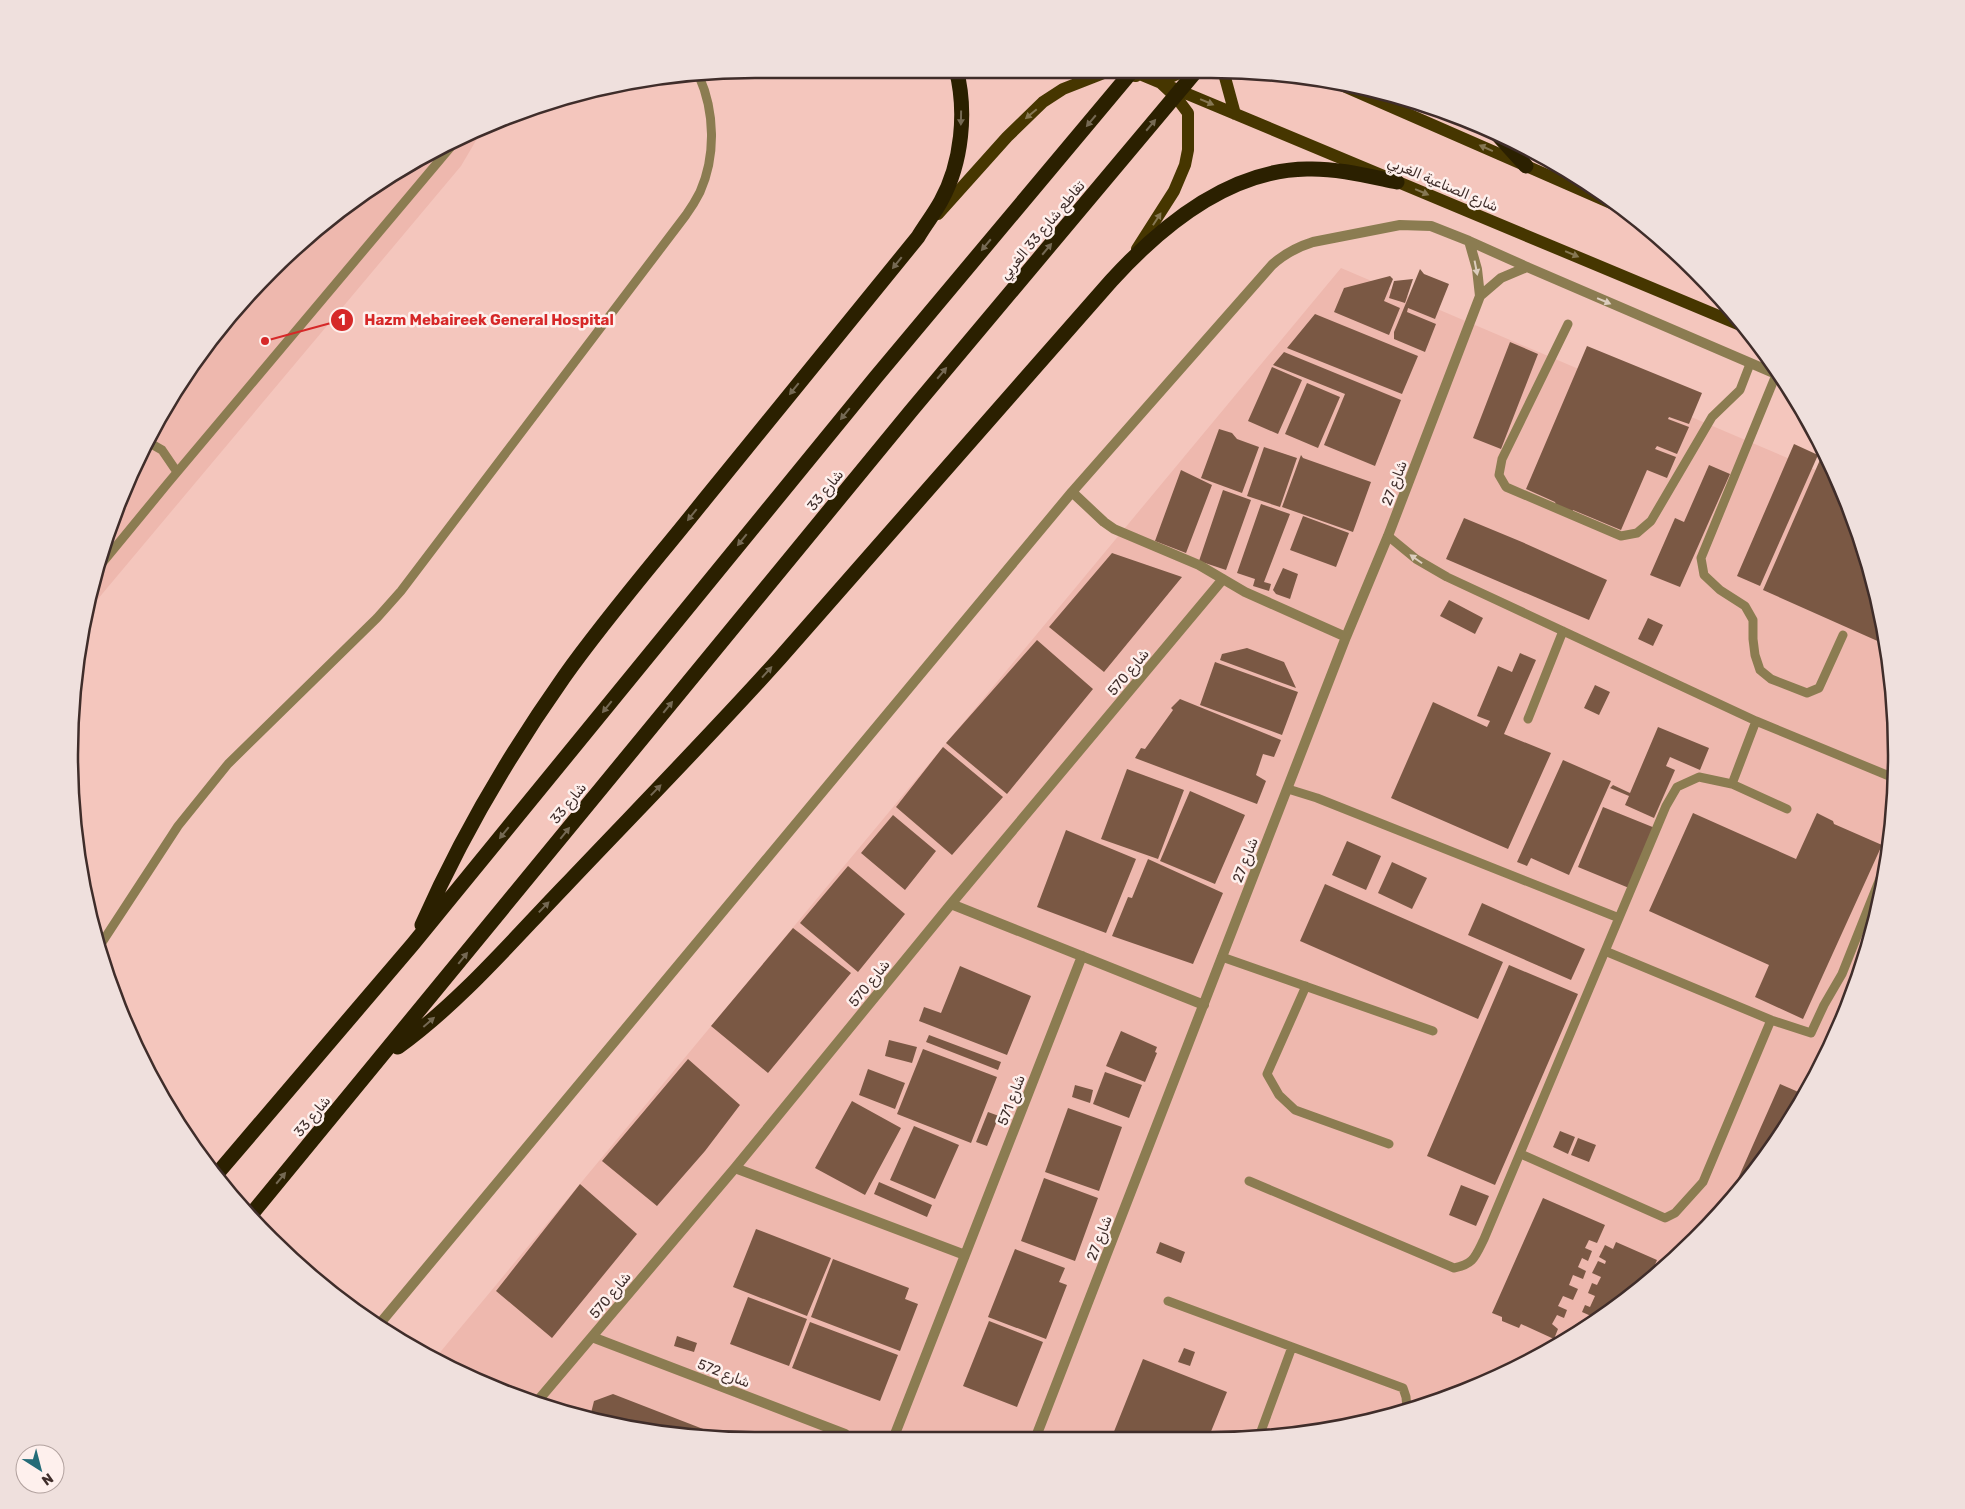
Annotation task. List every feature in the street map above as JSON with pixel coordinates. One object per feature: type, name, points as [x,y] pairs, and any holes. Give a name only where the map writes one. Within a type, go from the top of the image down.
[{"type":"highway","points":[[413,944],[454,857],[483,803],[510,758],[566,675],[626,596],[918,237],[941,201],[956,160],[961,117],[957,78]]},
{"type":"highway","points":[[220,1170],[413,944],[876,377],[1125,78]]},
{"type":"highway","name":"تقاطع شارع 33 الغربي","points":[[911,411],[1190,78]]},
{"type":"highway","points":[[1508,146],[1526,166]]},
{"type":"highway","points":[[377,1063],[428,1023],[476,979],[726,717],[1130,259],[1174,222],[1214,196],[1238,184],[1263,175],[1306,169],[1328,169],[1398,182]]},
{"type":"highway","name":"شارع 33","points":[[255,1210],[911,411]]},
{"type":"main road","points":[[918,237],[1007,137],[1043,102],[1063,89],[1091,78]]},
{"type":"main road","points":[[1130,259],[1174,190],[1185,165],[1188,150],[1188,113],[1161,78]]},
{"type":"main road","name":"شارع الصناعية الغربي","points":[[1163,78],[1235,114],[1730,321]]},
{"type":"main road","points":[[1225,78],[1235,114]]},
{"type":"main road","points":[[1368,97],[1589,194]]},
{"type":"street","points":[[383,1320],[1072,492],[1272,265],[1290,252],[1313,242],[1410,224],[1431,226],[1768,371]]},
{"type":"street","name":"شارع 27","points":[[1038,1432],[1480,296],[1477,269],[1469,241]]},
{"type":"street","name":"شارع 27","points":[[1480,296],[1501,278],[1527,268]]},
{"type":"street","points":[[1072,492],[1114,529],[1199,565],[1245,592],[1346,637]]},
{"type":"street","name":"شارع 570","points":[[541,1397],[735,1168],[951,904],[1223,579]]},
{"type":"street","points":[[951,904],[1204,1005]]},
{"type":"street","name":"شارع 571","points":[[896,1432],[1082,956]]},
{"type":"street","points":[[735,1168],[965,1255]]},
{"type":"street","name":"شارع 572","points":[[592,1337],[840,1432]]},
{"type":"lane","points":[[104,940],[178,826],[228,764],[401,591],[686,216],[700,192],[708,165],[712,138],[710,110],[700,80]]},
{"type":"lane","points":[[107,556],[176,472],[447,151]]},
{"type":"lane","points":[[1568,324],[1502,459],[1499,475],[1506,487],[1621,536],[1637,533],[1651,521],[1712,418],[1740,390],[1750,364]]},
{"type":"lane","points":[[1777,384],[1701,558],[1704,575],[1720,590],[1745,606],[1753,620],[1754,647],[1760,670],[1771,679],[1807,693],[1819,688],[1843,635]]},
{"type":"lane","points":[[153,445],[162,450],[176,472]]},
{"type":"lane","points":[[1388,536],[1416,559],[1447,577],[1756,721],[1887,775]]},
{"type":"lane","points":[[1528,719],[1563,631]]},
{"type":"lane","points":[[1732,784],[1756,721]]},
{"type":"lane","points":[[1249,1181],[1454,1268],[1467,1266],[1475,1256],[1521,1154],[1666,806],[1678,787],[1699,777],[1732,784],[1787,809]]},
{"type":"lane","points":[[1288,789],[1317,798],[1619,918]]},
{"type":"lane","points":[[1605,951],[1772,1020],[1811,1033],[1842,974],[1870,903]]},
{"type":"lane","points":[[1222,957],[1433,1031]]},
{"type":"lane","points":[[1306,986],[1267,1074],[1279,1095],[1295,1110],[1389,1144]]},
{"type":"lane","points":[[1521,1154],[1665,1218],[1676,1213],[1703,1182],[1772,1020]]},
{"type":"lane","points":[[1168,1301],[1403,1388],[1406,1402]]},
{"type":"lane","points":[[1262,1429],[1292,1347]]},
{"type":"shaded area","points":[[478,136],[461,166],[96,602],[113,537],[147,455],[168,416],[217,342],[276,276],[342,217],[416,168]]},
{"type":"shaded area","points":[[1341,268],[1827,475],[1852,537],[1864,579],[1882,666],[1886,710],[1888,754],[1882,843],[1864,930],[1852,972],[1818,1054],[1797,1093],[1748,1167],[1689,1233],[1657,1263],[1623,1292],[1587,1317],[1549,1341],[1510,1362],[1428,1396],[1343,1418],[1299,1426],[1210,1432],[754,1432],[666,1426],[579,1408],[537,1396],[495,1380],[439,1353]]},
{"type":"building","points":[[1420,269],[1424,274],[1449,284],[1435,319],[1408,308],[1407,312],[1436,324],[1425,352],[1394,339],[1394,332]]},
{"type":"building","points":[[1390,276],[1393,279],[1384,301],[1400,308],[1389,335],[1334,312],[1344,288]]},
{"type":"building","points":[[1413,279],[1405,303],[1389,298],[1394,281]]},
{"type":"building","points":[[1315,314],[1418,356],[1402,394],[1287,348]]},
{"type":"building","points":[[1510,342],[1538,354],[1501,449],[1473,438]]},
{"type":"building","points":[[1587,346],[1702,393],[1689,424],[1669,417],[1668,419],[1689,427],[1677,454],[1657,446],[1655,449],[1676,457],[1667,478],[1647,470],[1621,530],[1573,510],[1572,513],[1557,507],[1555,502],[1526,489]]},
{"type":"building","points":[[1284,352],[1401,400],[1375,466],[1324,445],[1345,394],[1273,365]]},
{"type":"building","points":[[1272,367],[1302,380],[1278,434],[1248,421]]},
{"type":"building","points":[[1307,383],[1340,397],[1318,448],[1285,434]]},
{"type":"building","points":[[1219,429],[1232,433],[1237,439],[1259,447],[1242,493],[1201,478]]},
{"type":"building","points":[[1794,444],[1818,455],[1760,586],[1737,576]]},
{"type":"building","points":[[1264,447],[1297,458],[1280,507],[1247,496]]},
{"type":"building","points":[[1301,455],[1303,458],[1371,482],[1353,532],[1282,507]]},
{"type":"building","points":[[1820,460],[1852,537],[1864,579],[1877,641],[1763,590]]},
{"type":"building","points":[[1709,465],[1730,474],[1680,587],[1650,575],[1675,518],[1684,522]]},
{"type":"building","points":[[1181,470],[1212,485],[1186,553],[1155,541]]},
{"type":"building","points":[[1223,490],[1251,500],[1226,570],[1199,561]]},
{"type":"building","points":[[1261,504],[1290,514],[1264,582],[1271,584],[1269,591],[1253,586],[1255,579],[1237,573]]},
{"type":"building","points":[[1303,516],[1349,533],[1336,567],[1290,550]]},
{"type":"building","points":[[1464,518],[1607,580],[1589,620],[1446,559]]},
{"type":"building","points":[[1112,553],[1182,577],[1104,672],[1049,627]]},
{"type":"building","points":[[1283,568],[1298,574],[1290,599],[1276,594],[1273,590]]},
{"type":"building","points":[[1449,600],[1483,618],[1475,634],[1440,616]]},
{"type":"building","points":[[1648,618],[1663,625],[1653,646],[1638,639]]},
{"type":"building","points":[[1037,640],[1093,689],[1007,794],[946,743]]},
{"type":"building","points":[[1247,648],[1284,662],[1296,688],[1220,660],[1222,654]]},
{"type":"building","points":[[1520,653],[1536,660],[1504,734],[1551,753],[1508,849],[1391,798],[1433,702],[1487,727],[1490,721],[1477,716],[1498,666],[1512,672]]},
{"type":"building","points":[[1215,662],[1298,692],[1282,735],[1200,705]]},
{"type":"building","points":[[1595,685],[1610,692],[1599,715],[1584,708]]},
{"type":"building","points":[[1180,699],[1281,740],[1274,757],[1263,754],[1256,775],[1266,781],[1257,804],[1135,758],[1141,748],[1145,749],[1173,710],[1171,708]]},
{"type":"building","points":[[1658,727],[1709,748],[1700,770],[1670,757],[1666,766],[1675,770],[1654,818],[1625,805],[1629,796],[1610,788],[1613,785],[1630,793]]},
{"type":"building","points":[[943,747],[1003,797],[952,855],[896,807]]},
{"type":"building","points":[[1563,760],[1611,781],[1569,875],[1531,858],[1527,866],[1517,862]]},
{"type":"building","points":[[1127,769],[1184,790],[1158,859],[1101,839]]},
{"type":"building","points":[[1190,791],[1245,815],[1215,884],[1160,861]]},
{"type":"building","points":[[1603,807],[1655,828],[1629,888],[1578,867]]},
{"type":"building","points":[[1693,813],[1796,859],[1817,813],[1833,821],[1834,824],[1882,845],[1803,1019],[1755,997],[1769,965],[1649,911]]},
{"type":"building","points":[[893,815],[936,851],[905,890],[861,853]]},
{"type":"building","points":[[1066,830],[1136,859],[1106,933],[1037,907]]},
{"type":"building","points":[[1347,841],[1381,856],[1366,890],[1332,875]]},
{"type":"building","points":[[1148,859],[1223,893],[1193,964],[1112,936],[1128,897],[1132,898]]},
{"type":"building","points":[[1392,862],[1427,878],[1412,909],[1378,893]]},
{"type":"building","points":[[848,866],[905,914],[858,972],[800,923]]},
{"type":"building","points":[[1325,884],[1503,962],[1478,1019],[1300,941]]},
{"type":"building","points":[[1482,903],[1585,949],[1571,980],[1468,935]]},
{"type":"building","points":[[793,928],[851,973],[768,1073],[711,1026]]},
{"type":"building","points":[[1509,965],[1578,994],[1495,1185],[1427,1156]]},
{"type":"building","points":[[960,966],[1031,996],[1007,1055],[919,1021],[924,1007],[941,1013]]},
{"type":"building","points":[[1121,1031],[1157,1047],[1155,1052],[1157,1053],[1145,1082],[1106,1066]]},
{"type":"building","points":[[929,1035],[1001,1062],[998,1070],[926,1042]]},
{"type":"building","points":[[889,1040],[917,1047],[912,1063],[885,1056]]},
{"type":"building","points":[[923,1049],[997,1077],[971,1143],[897,1114]]},
{"type":"building","points":[[688,1059],[740,1105],[705,1151],[657,1206],[602,1161]]},
{"type":"building","points":[[868,1069],[905,1083],[895,1109],[859,1095]]},
{"type":"building","points":[[1105,1072],[1142,1085],[1129,1118],[1093,1104]]},
{"type":"building","points":[[1780,1084],[1798,1092],[1773,1131],[1738,1179]]},
{"type":"building","points":[[1075,1085],[1093,1090],[1090,1103],[1072,1097]]},
{"type":"building","points":[[852,1101],[901,1128],[865,1195],[815,1168]]},
{"type":"building","points":[[1068,1108],[1122,1127],[1099,1191],[1045,1172]]},
{"type":"building","points":[[988,1112],[999,1116],[987,1146],[976,1142]]},
{"type":"building","points":[[914,1126],[959,1145],[935,1199],[890,1180]]},
{"type":"building","points":[[1560,1131],[1575,1137],[1568,1154],[1553,1147]]},
{"type":"building","points":[[1578,1138],[1596,1145],[1589,1162],[1571,1155]]},
{"type":"building","points":[[1044,1178],[1098,1198],[1075,1261],[1021,1241]]},
{"type":"building","points":[[879,1182],[932,1205],[927,1217],[874,1194]]},
{"type":"building","points":[[580,1184],[637,1234],[552,1338],[496,1291]]},
{"type":"building","points":[[1461,1185],[1489,1196],[1476,1226],[1449,1215]]},
{"type":"building","points":[[1543,1198],[1605,1225],[1597,1243],[1589,1240],[1585,1248],[1592,1251],[1588,1261],[1582,1258],[1578,1267],[1586,1271],[1583,1279],[1573,1275],[1569,1285],[1578,1289],[1573,1300],[1563,1296],[1558,1306],[1567,1310],[1564,1318],[1557,1315],[1552,1324],[1558,1329],[1555,1337],[1553,1339],[1521,1324],[1519,1328],[1502,1321],[1502,1317],[1492,1313]]},
{"type":"building","points":[[756,1229],[831,1258],[807,1316],[733,1287]]},
{"type":"building","points":[[1160,1242],[1185,1252],[1181,1263],[1156,1253]]},
{"type":"building","points":[[1616,1242],[1657,1260],[1655,1265],[1623,1292],[1589,1315],[1582,1312],[1585,1305],[1590,1307],[1595,1296],[1588,1293],[1592,1283],[1597,1285],[1601,1277],[1592,1273],[1598,1261],[1605,1264],[1606,1261],[1599,1257],[1605,1245],[1613,1249]]},
{"type":"building","points":[[1015,1249],[1065,1268],[1059,1282],[1067,1285],[1046,1339],[988,1317]]},
{"type":"building","points":[[833,1259],[909,1288],[905,1299],[918,1304],[900,1351],[811,1317]]},
{"type":"building","points":[[748,1297],[807,1319],[789,1366],[730,1344]]},
{"type":"building","points":[[989,1321],[1043,1342],[1017,1407],[963,1386]]},
{"type":"building","points":[[810,1322],[898,1355],[880,1401],[792,1368]]},
{"type":"building","points":[[677,1336],[697,1343],[694,1352],[674,1346]]},
{"type":"building","points":[[1184,1348],[1195,1352],[1190,1366],[1178,1362]]},
{"type":"building","points":[[1143,1359],[1227,1392],[1211,1432],[1114,1432]]},
{"type":"building","points":[[613,1394],[704,1429],[666,1426],[592,1411],[594,1401]]},
{"type":"place","name":"Hazm Mebaireek General Hospital","points":[[265,341]]}]
